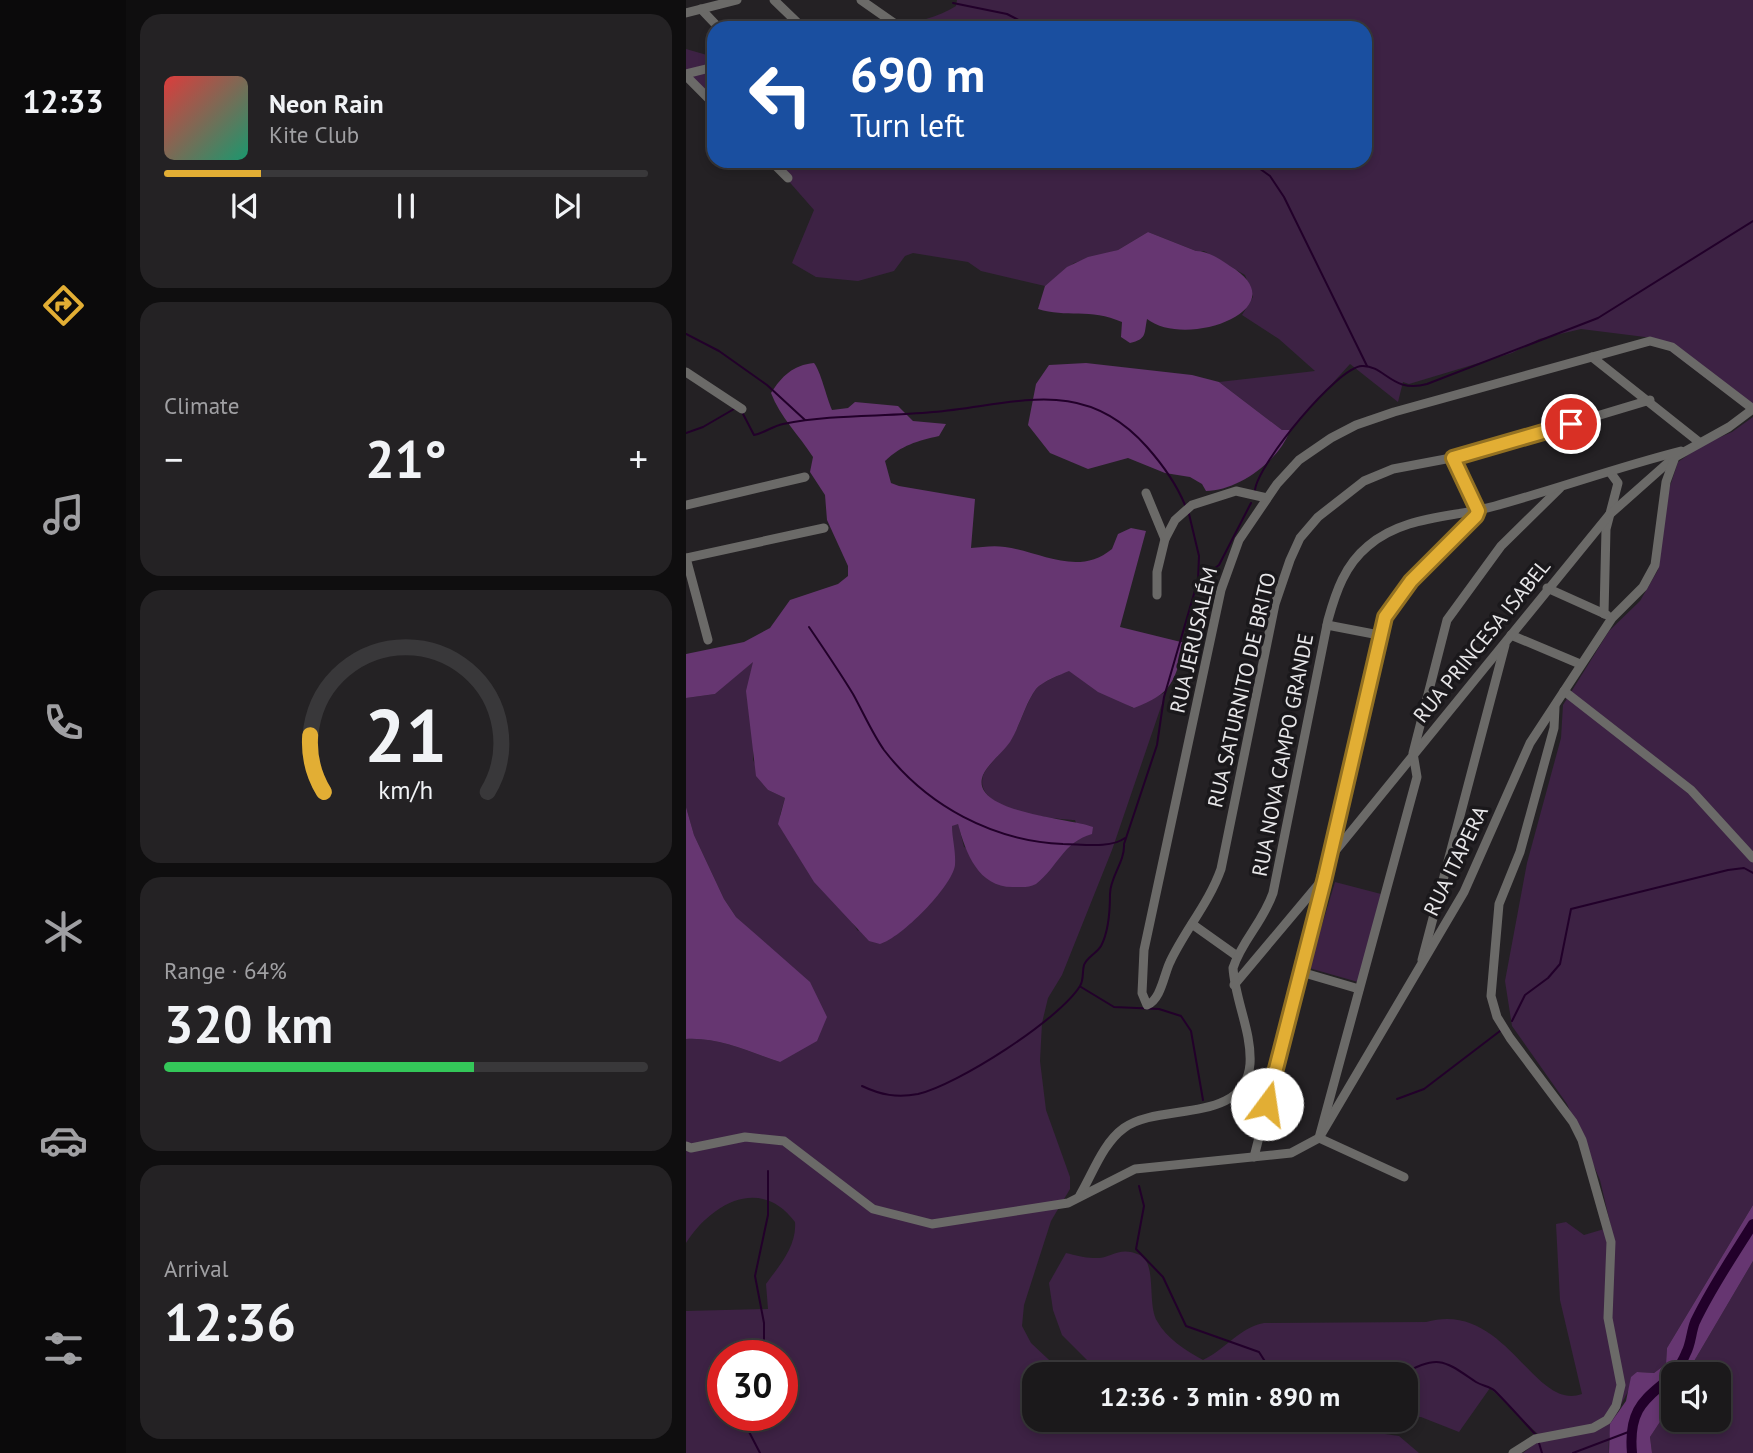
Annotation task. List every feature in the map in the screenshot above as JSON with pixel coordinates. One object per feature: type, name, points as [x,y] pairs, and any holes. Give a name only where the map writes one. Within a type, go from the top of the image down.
[{"type":"street","points":[[686,13],[714,3],[737,0]]},
{"type":"street","points":[[774,0],[796,21]]},
{"type":"street","points":[[861,0],[891,21]]},
{"type":"street","points":[[701,9],[712,21]]},
{"type":"street","points":[[707,68],[686,75],[707,97]]},
{"type":"street","points":[[778,168],[788,178]]},
{"type":"street","name":"RUA JERUSALÉM","points":[[1147,1005],[1142,993],[1144,950],[1221,590],[1239,540],[1267,498],[1299,460],[1356,425],[1650,341],[1665,343],[1753,409]]},
{"type":"street","points":[[1592,357],[1650,400],[1699,442]]},
{"type":"street","points":[[686,372],[742,408]]},
{"type":"street","name":"RUA SATURNITO DE BRITO","points":[[1147,1005],[1156,998],[1171,959],[1221,869],[1275,604],[1300,538],[1325,510],[1364,481],[1393,469],[1453,458],[1650,400]]},
{"type":"street","points":[[1678,454],[1729,427],[1753,409]]},
{"type":"street","name":"RUA NOVA CAMPO GRANDE","points":[[1080,1197],[1110,1141],[1124,1128],[1147,1117],[1216,1105],[1241,1086],[1248,1075],[1250,1055],[1234,985],[1233,968],[1237,956],[1266,915],[1273,892],[1327,625],[1342,579],[1370,544],[1385,534],[1434,517],[1478,511],[1610,471],[1678,454]]},
{"type":"street","name":"RUA PRINCESA ISABEL","points":[[1329,859],[1609,515],[1678,454]]},
{"type":"street","name":"RUA ITAPERA","points":[[1319,1138],[1418,973],[1473,873],[1530,743],[1608,616],[1643,587],[1655,565],[1666,482],[1678,454]]},
{"type":"street","points":[[1254,1157],[1325,877],[1379,635],[1395,598],[1474,521],[1478,511],[1453,458]]},
{"type":"street","points":[[1548,588],[1608,616],[1609,515],[1618,483],[1610,471]]},
{"type":"street","points":[[686,505],[805,477]]},
{"type":"street","points":[[686,1146],[691,1148],[746,1137],[784,1141],[873,1209],[932,1224],[1068,1203],[1135,1168],[1291,1153],[1319,1138],[1417,776],[1413,753],[1447,620],[1501,546],[1563,486]]},
{"type":"street","points":[[1157,596],[1157,572],[1165,539],[1175,520],[1192,505],[1236,491],[1267,498]]},
{"type":"street","points":[[1146,493],[1165,539]]},
{"type":"street","points":[[708,640],[686,558],[824,528]]},
{"type":"street","points":[[1327,625],[1379,635]]},
{"type":"street","points":[[1418,973],[1509,637],[1580,664]]},
{"type":"street","points":[[1564,691],[1691,790],[1753,858]]},
{"type":"street","points":[[1513,1453],[1535,1439],[1593,1428],[1607,1420],[1616,1406],[1621,1385],[1608,1318],[1611,1242],[1581,1140],[1573,1122],[1510,1038],[1497,1017],[1491,996],[1499,904],[1520,852],[1554,728],[1555,706]]},
{"type":"street","points":[[1234,985],[1325,877]]},
{"type":"street","points":[[1192,924],[1237,956]]},
{"type":"street","points":[[1301,972],[1359,989]]},
{"type":"street","points":[[1319,1138],[1404,1177]]},
{"type":"shaded area","points":[[957,0],[1753,0],[1753,414],[1653,338],[1581,329],[1539,339],[1512,353],[1409,384],[1403,382],[1398,402],[1350,364],[1290,430],[1282,430],[1219,382],[1315,371],[1279,339],[1242,315],[1253,297],[1245,275],[1204,251],[1196,251],[1148,232],[1118,250],[1074,263],[1045,286],[981,271],[968,262],[913,253],[905,256],[894,271],[858,281],[816,277],[792,263],[814,210],[777,168],[1372,168],[1372,21],[919,21],[942,14],[956,6]]},
{"type":"shaded area","points":[[686,49],[707,55],[707,92],[686,73]]},
{"type":"shaded area","points":[[1148,232],[1209,254],[1230,266],[1248,282],[1252,296],[1245,309],[1230,320],[1187,330],[1165,327],[1147,319],[1142,338],[1130,343],[1121,337],[1122,322],[1099,315],[1038,309],[1045,286],[1067,267],[1088,257],[1118,250]]},
{"type":"shaded area","points":[[814,363],[832,410],[848,408],[855,402],[898,406],[913,421],[946,424],[939,436],[910,444],[885,461],[891,483],[975,499],[971,548],[1001,546],[1059,560],[1086,561],[1112,549],[1118,534],[1131,528],[1146,531],[1120,627],[1185,643],[1170,684],[1157,697],[1134,708],[1098,692],[1069,671],[1039,686],[1010,742],[983,775],[983,788],[991,798],[1006,806],[1093,827],[1092,834],[1067,849],[1036,884],[1014,887],[1002,886],[983,875],[965,847],[958,824],[952,826],[955,865],[945,886],[912,922],[880,944],[869,941],[814,882],[778,824],[785,798],[768,790],[756,776],[746,691],[753,662],[715,694],[686,698],[686,654],[744,642],[770,628],[790,600],[838,584],[848,576],[848,566],[827,520],[825,495],[810,472],[813,457],[771,393],[789,372]]},
{"type":"shaded area","points":[[1086,363],[1192,375],[1219,382],[1282,430],[1290,430],[1277,452],[1256,472],[1218,490],[1206,491],[1202,484],[1190,477],[1165,473],[1128,458],[1088,469],[1050,453],[1028,425],[1036,384],[1049,365]]},
{"type":"shaded area","points":[[1753,417],[1753,1205],[1667,1348],[1666,1362],[1661,1362],[1661,1368],[1654,1373],[1637,1372],[1614,1422],[1609,1453],[1523,1453],[1542,1438],[1490,1388],[1459,1432],[1418,1417],[1418,1362],[1089,1362],[1062,1335],[1053,1310],[1049,1283],[1066,1253],[1100,1258],[1126,1251],[1145,1259],[1150,1275],[1154,1314],[1161,1327],[1171,1339],[1203,1360],[1247,1329],[1264,1323],[1426,1322],[1454,1319],[1477,1326],[1498,1339],[1548,1387],[1565,1395],[1582,1394],[1560,1300],[1556,1224],[1566,1222],[1584,1235],[1611,1227],[1600,1180],[1567,1104],[1512,1026],[1505,981],[1527,863],[1561,738],[1563,705],[1609,631],[1640,601],[1658,570],[1669,489],[1678,462],[1702,445],[1732,432]]},
{"type":"shaded area","points":[[753,661],[753,760],[768,790],[785,798],[780,815],[858,931],[952,834],[951,826],[958,823],[964,847],[1043,877],[1062,850],[1081,837],[1075,820],[1017,811],[990,798],[983,788],[985,772],[1012,738],[1029,700],[1039,686],[1069,670],[1133,708],[1166,692],[1112,850],[1062,975],[1048,998],[1042,1023],[1040,1061],[1046,1110],[1070,1177],[1070,1189],[1051,1221],[1024,1305],[1022,1326],[1031,1343],[1051,1362],[1022,1362],[1022,1432],[1386,1432],[1385,1434],[1399,1436],[1419,1453],[686,1453],[686,1311],[768,1309],[766,1284],[786,1255],[793,1239],[795,1222],[781,1208],[767,1200],[737,1200],[709,1217],[686,1243],[686,1039],[710,1040],[780,1062],[784,961],[736,917],[724,899],[694,835],[686,807],[686,698],[715,694]]},
{"type":"shaded area","points":[[686,807],[694,835],[724,899],[736,917],[810,982],[827,1017],[817,1041],[780,1062],[710,1040],[686,1039]]},
{"type":"shaded area","points":[[1335,882],[1381,894],[1358,982],[1309,968]]},
{"type":"shaded area","points":[[1753,1205],[1753,1261],[1694,1362],[1666,1362],[1667,1348]]},
{"type":"shaded area","points":[[1753,1261],[1753,1453],[1652,1453],[1650,1437],[1661,1420],[1661,1432],[1731,1432],[1731,1362],[1694,1362]]},
{"type":"shaded area","points":[[1661,1368],[1661,1420],[1650,1437],[1652,1453],[1609,1453],[1610,1424],[1626,1401],[1631,1377],[1637,1372],[1654,1373]]},
{"type":"waterway","points":[[953,3],[1007,14],[1020,21]]},
{"type":"waterway","points":[[1259,168],[1270,176],[1284,197],[1367,366]]},
{"type":"waterway","points":[[1255,490],[1269,460],[1300,419],[1335,382],[1350,371],[1362,366],[1370,367],[1405,385],[1427,384],[1598,318],[1753,221]]},
{"type":"waterway","points":[[686,334],[719,351],[767,385],[805,420]]},
{"type":"waterway","points":[[742,412],[754,435],[783,424],[820,419],[933,412],[1047,399],[1073,402],[1098,410],[1123,424],[1158,460],[1185,505]]},
{"type":"waterway","points":[[686,433],[703,427],[734,409]]},
{"type":"waterway","points":[[1199,580],[1219,565],[1251,503]]},
{"type":"waterway","points":[[862,1086],[883,1094],[910,1095],[957,1078],[1030,1033],[1069,1000],[1080,986],[1084,965],[1101,946],[1106,934],[1112,882],[1157,745],[1164,697],[1198,580],[1199,556],[1189,514]]},
{"type":"waterway","points":[[809,627],[853,694],[884,750],[901,770],[941,804],[987,828],[1037,841],[1095,845],[1112,844],[1125,838]]},
{"type":"waterway","points":[[1512,1021],[1525,995],[1548,978],[1560,964],[1571,909],[1728,870],[1744,868],[1753,873]]},
{"type":"waterway","points":[[1081,987],[1114,1007],[1159,1009],[1181,1016],[1191,1031],[1203,1100]]},
{"type":"waterway","points":[[1397,1099],[1424,1089],[1500,1031]]},
{"type":"waterway","points":[[764,1340],[764,1323],[755,1276],[768,1215],[768,1171]]},
{"type":"waterway","points":[[1139,1186],[1144,1206],[1136,1249],[1163,1277],[1186,1326],[1259,1352],[1265,1362]]},
{"type":"waterway","points":[[1632,1453],[1632,1432],[1642,1404],[1679,1367],[1701,1309],[1753,1224]]},
{"type":"waterway","points":[[1418,1366],[1434,1362],[1449,1365],[1493,1389],[1536,1435]]},
{"type":"waterway","points":[[749,1431],[760,1453]]},
{"type":"waterway","points":[[1573,1453],[1631,1431]]},
{"type":"waterway","points":[[1539,1443],[1542,1453]]},
{"type":"route","points":[[1267,1104],[1325,877],[1385,617],[1395,598],[1474,521],[1478,511],[1453,458],[1571,424]]}]
